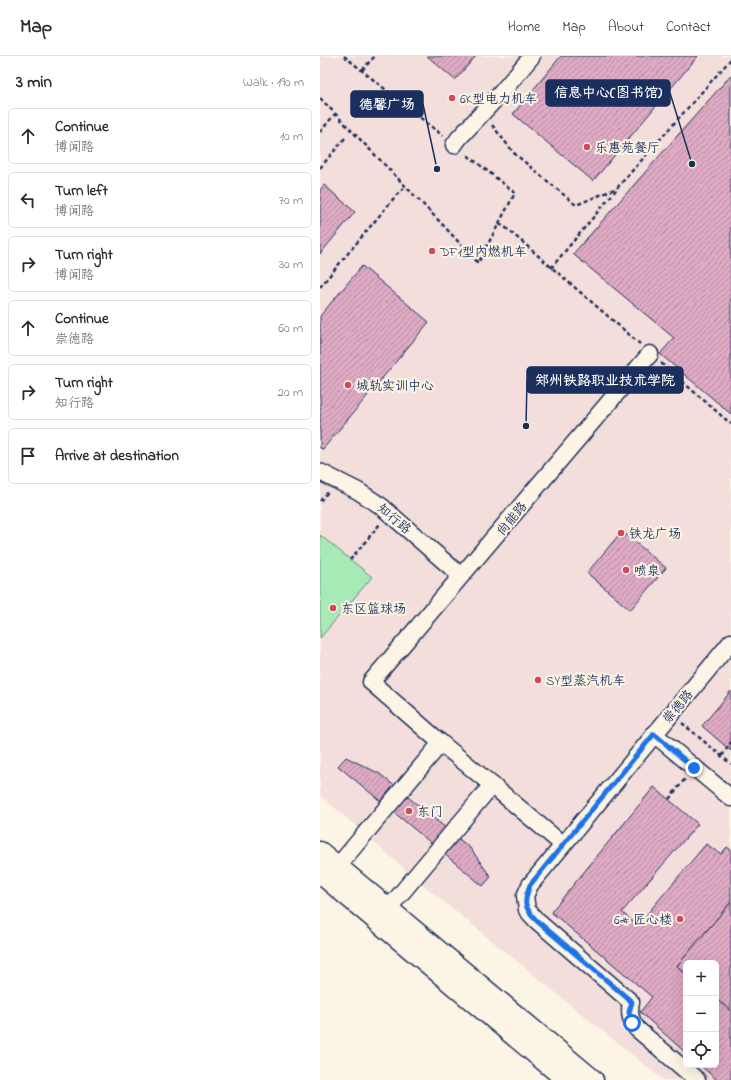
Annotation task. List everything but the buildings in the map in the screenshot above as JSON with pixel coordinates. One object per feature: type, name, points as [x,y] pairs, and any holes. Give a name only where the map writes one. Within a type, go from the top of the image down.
[{"type":"street","points":[[454,145],[532,56]]},
{"type":"street","name":"尚能路","points":[[441,742],[371,682],[650,354]]},
{"type":"street","name":"知行路","points":[[320,472],[358,491],[381,506],[461,576]]},
{"type":"street","name":"崇德路","points":[[697,1080],[637,1029],[632,1023],[629,1012],[632,1002],[537,921],[527,910],[526,896],[530,885],[562,844],[731,642]]},
{"type":"street","points":[[654,734],[731,798]]},
{"type":"street","points":[[329,870],[441,742],[562,844]]},
{"type":"street","points":[[388,909],[492,785]]},
{"type":"street","points":[[320,852],[329,870],[567,1080]]},
{"type":"street","points":[[329,870],[388,909],[593,1080]]},
{"type":"path","points":[[320,98],[478,263],[515,193],[344,56]]},
{"type":"path","points":[[362,70],[375,56]]},
{"type":"path","points":[[552,268],[617,188],[731,59]]},
{"type":"path","points":[[320,132],[335,114]]},
{"type":"path","points":[[489,122],[514,153],[576,205],[617,188]]},
{"type":"path","points":[[320,168],[345,138]]},
{"type":"path","points":[[320,287],[399,192],[406,187]]},
{"type":"path","points":[[499,224],[505,227],[731,424]]},
{"type":"path","points":[[350,560],[390,513]]},
{"type":"path","points":[[671,714],[731,764]]},
{"type":"path","points":[[722,756],[731,742]]},
{"type":"path","points":[[669,799],[694,768]]},
{"type":"shaded area","points":[[320,56],[731,56],[731,1080],[663,1080],[421,883],[320,795]]},
{"type":"green space","name":"东区篮球场","points":[[320,535],[372,577],[320,638]]},
{"type":"place","name":"6K型电力机车","points":[[452,98]]},
{"type":"place","name":"乐惠苑餐厅","points":[[587,147]]},
{"type":"place","name":"信息中心(图书馆)","points":[[692,164]]},
{"type":"place","name":"德馨广场","points":[[437,169]]},
{"type":"place","name":"DF1型内燃机车","points":[[432,251]]},
{"type":"place","name":"城轨实训中心","points":[[348,385]]},
{"type":"place","name":"郑州铁路职业技术学院","points":[[526,426]]},
{"type":"place","name":"铁龙广场","points":[[621,533]]},
{"type":"place","name":"喷泉","points":[[626,570]]},
{"type":"place","name":"东区篮球场","points":[[333,608]]},
{"type":"place","name":"SY型蒸汽机车","points":[[538,680]]},
{"type":"place","name":"东门","points":[[409,811]]},
{"type":"place","name":"6# 匠心楼","points":[[680,919]]},
{"type":"route","points":[[632,1023],[629,1012],[632,1002],[537,921],[527,910],[526,896],[530,885],[562,844],[654,734],[694,768]]}]
